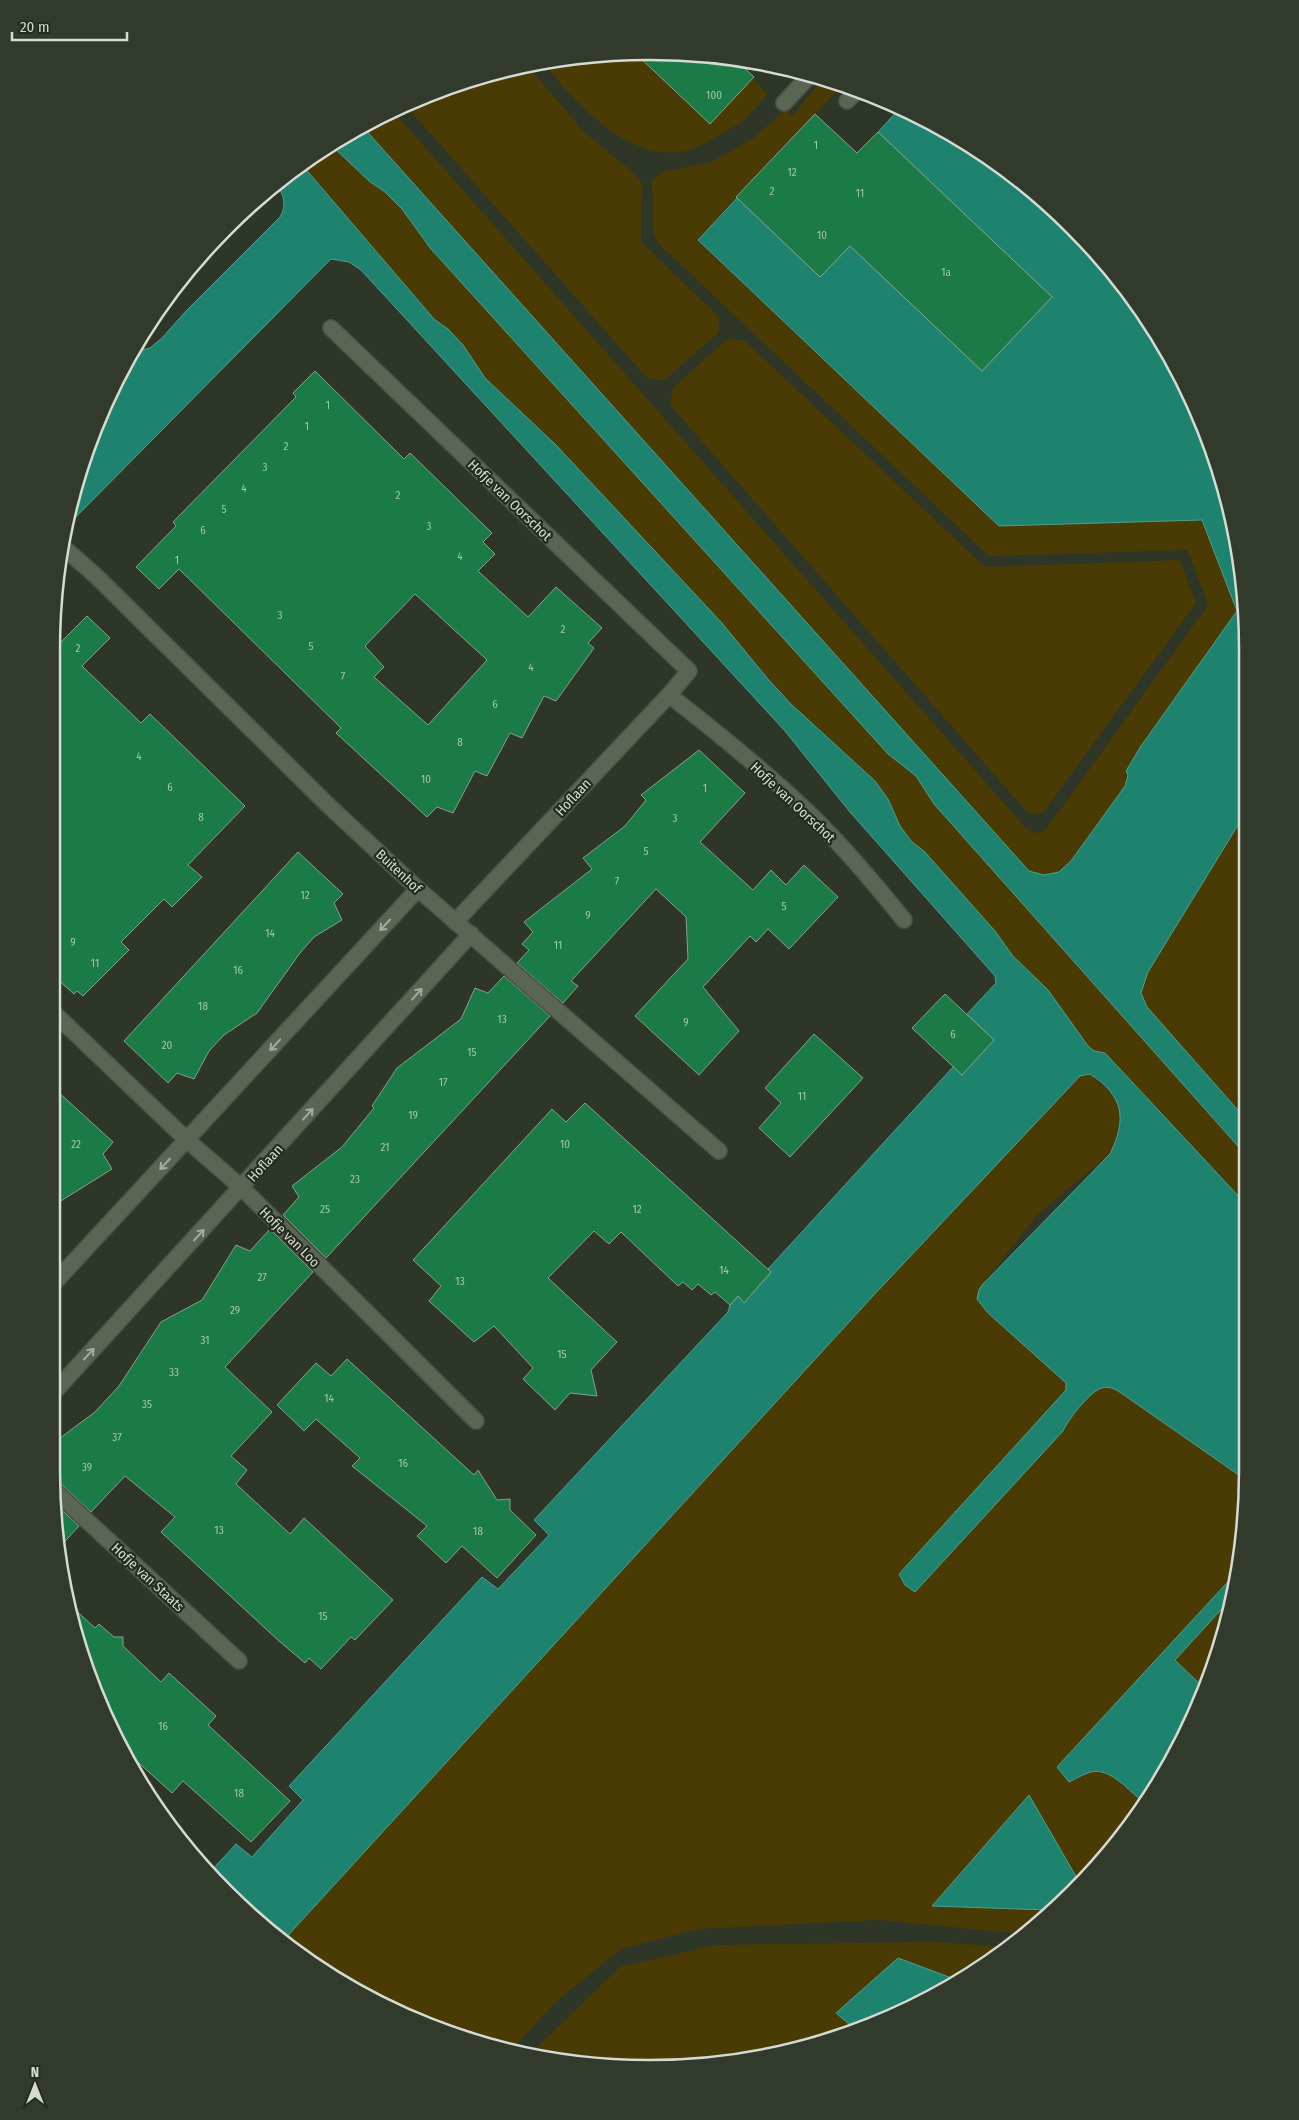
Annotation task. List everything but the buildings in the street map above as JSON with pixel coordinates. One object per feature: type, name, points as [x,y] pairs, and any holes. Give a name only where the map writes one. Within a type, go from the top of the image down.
[{"type":"street","points":[[784,103],[805,81]]},
{"type":"street","name":"Hofje van Oorschot","points":[[331,328],[689,671]]},
{"type":"street","name":"Buitenhof","points":[[68,552],[95,575],[329,806],[418,889],[719,1151]]},
{"type":"street","name":"Hoflaan","points":[[455,922],[669,695],[689,671]]},
{"type":"street","name":"Hofje van Oorschot","points":[[669,695],[705,722],[811,815],[861,867],[904,920]]},
{"type":"street","points":[[60,1277],[418,889]]},
{"type":"street","name":"Hoflaan","points":[[60,1386],[242,1188],[471,934]]},
{"type":"street","name":"Hofje van Loo","points":[[60,1019],[187,1140],[242,1188],[476,1421]]},
{"type":"street","name":"Hofje van Staats","points":[[61,1496],[239,1661]]},
{"type":"shaded area","points":[[643,60],[710,124],[752,79],[768,94],[736,126],[696,148],[681,152],[661,152],[641,147],[622,138],[586,110],[549,69],[611,61]]},
{"type":"shaded area","points":[[533,71],[583,131],[629,169],[642,183],[641,242],[719,317],[719,332],[665,380],[648,379],[411,111],[460,91]]},
{"type":"shaded area","points":[[818,85],[838,91],[736,197],[698,241],[999,526],[1202,520],[1237,611],[1128,775],[1125,786],[1071,861],[1059,872],[1044,875],[1029,871],[368,132],[398,117],[1025,827],[1033,833],[1041,832],[1047,828],[1208,605],[1188,550],[989,556],[659,244],[653,233],[652,181],[662,172],[711,162],[751,140],[785,110],[792,116]]},
{"type":"shaded area","points":[[336,150],[368,181],[385,192],[402,209],[431,249],[888,754],[916,776],[934,804],[1239,1147],[1239,1197],[1105,1053],[1094,1051],[1088,1046],[1048,990],[1012,955],[995,931],[924,851],[912,842],[900,826],[888,799],[875,781],[792,704],[556,445],[485,378],[463,345],[448,329],[434,319],[307,170]]},
{"type":"shaded area","points":[[727,339],[744,340],[985,567],[1180,560],[1196,603],[1043,813],[1030,814],[1027,812],[670,405],[673,388]]},
{"type":"shaded area","points":[[1239,823],[1239,1111],[1147,1007],[1141,993],[1148,972]]},
{"type":"shaded area","points":[[1090,1074],[1111,1093],[1119,1106],[1122,1117],[1119,1135],[1110,1154],[1038,1214],[982,1285],[977,1299],[988,1313],[1066,1383],[1066,1390],[905,1585],[915,1592],[1063,1431],[1074,1413],[1086,1400],[1097,1390],[1105,1387],[1119,1392],[1239,1475],[1238,1509],[1229,1581],[1057,1767],[1069,1782],[1092,1772],[1109,1774],[1139,1799],[1093,1859],[1076,1877],[1028,1796],[932,1906],[1042,1910],[1014,1933],[880,1920],[699,1929],[621,1949],[557,2001],[516,2045],[460,2029],[389,1999],[322,1961],[288,1936],[872,1297],[1075,1079]]},
{"type":"shaded area","points":[[1223,1608],[1208,1660],[1199,1683],[1175,1660]]},
{"type":"shaded area","points":[[931,1942],[997,1946],[950,1977],[898,1958],[836,2013],[850,2025],[765,2049],[688,2059],[650,2060],[611,2059],[535,2049],[620,1967],[716,1945]]},
{"type":"water","points":[[895,114],[944,139],[977,159],[1008,182],[1038,206],[1066,233],[1093,261],[1140,322],[1178,389],[1208,460],[1228,534],[1238,611],[1239,823],[1148,972],[1141,993],[1147,1007],[1239,1111],[1239,1147],[934,804],[916,776],[888,754],[431,249],[402,209],[337,150],[368,132],[1029,871],[1044,875],[1059,872],[1071,861],[1125,786],[1128,775],[1126,771],[1141,746],[1237,611],[1202,520],[999,526],[698,240],[737,198],[820,277],[850,246],[982,371],[1052,297],[878,132]]},
{"type":"water","points":[[307,170],[434,319],[448,329],[463,345],[485,378],[556,445],[721,622],[791,704],[875,781],[888,799],[900,826],[912,842],[924,851],[995,931],[1012,955],[1048,990],[1088,1046],[1094,1051],[1105,1053],[1239,1197],[1239,1475],[1119,1392],[1105,1387],[1097,1390],[1086,1400],[1074,1413],[1063,1431],[915,1592],[905,1585],[899,1574],[1066,1390],[1066,1383],[988,1313],[977,1299],[982,1285],[1110,1154],[1119,1130],[1119,1109],[1116,1100],[1101,1082],[1090,1074],[1080,1076],[872,1297],[288,1936],[261,1914],[214,1868],[236,1844],[252,1857],[303,1800],[289,1786],[482,1577],[498,1589],[549,1535],[534,1520],[728,1312],[730,1305],[738,1296],[744,1302],[771,1273],[768,1269],[953,1067],[994,1040],[967,1014],[996,983],[995,976],[850,812],[785,731],[361,270],[349,262],[331,259],[75,518],[91,460],[105,424],[142,350],[150,348],[162,338],[186,311],[280,217],[284,204],[280,191]]},
{"type":"water","points":[[1229,1581],[1223,1608],[1175,1660],[1199,1683],[1178,1731],[1139,1799],[1119,1781],[1105,1773],[1091,1772],[1069,1782],[1057,1767]]},
{"type":"water","points":[[1029,1795],[1076,1877],[1042,1910],[932,1906]]},
{"type":"water","points":[[898,1958],[950,1977],[910,1999],[850,2025],[836,2013]]}]
